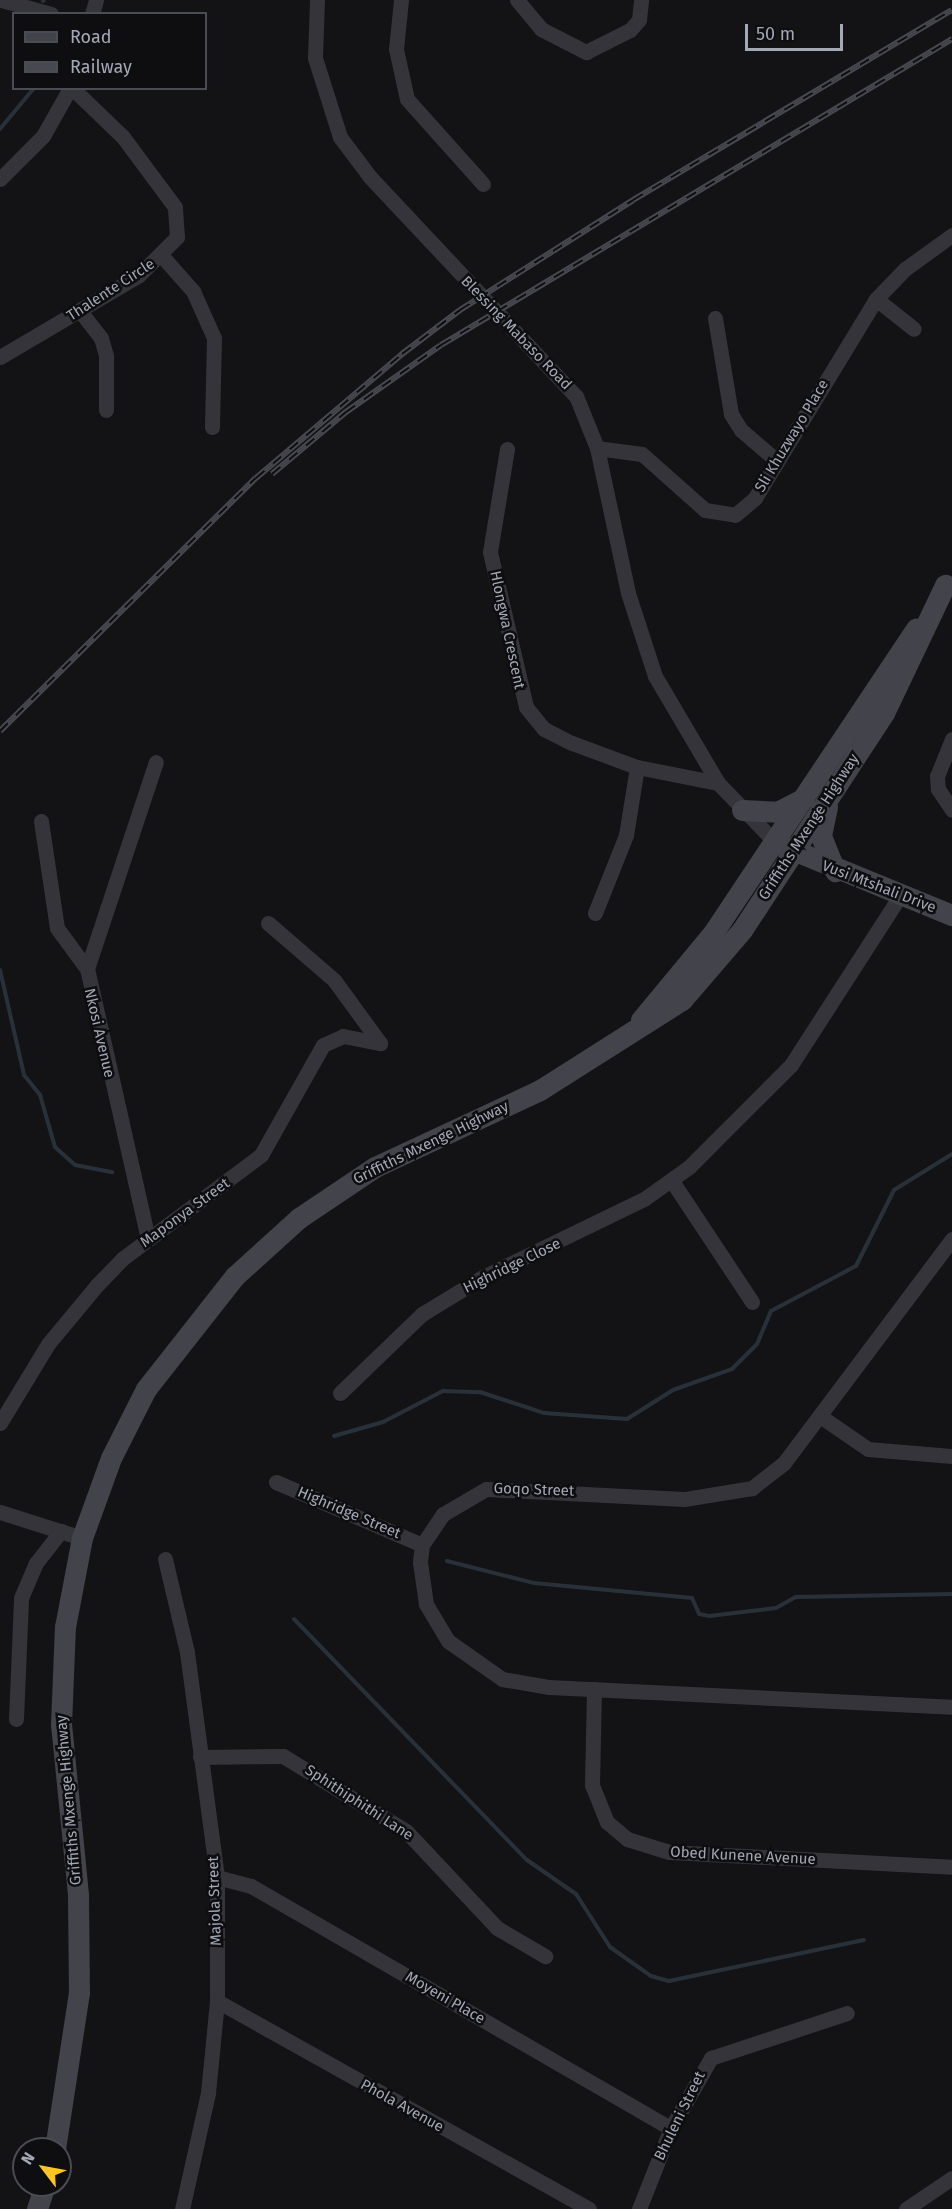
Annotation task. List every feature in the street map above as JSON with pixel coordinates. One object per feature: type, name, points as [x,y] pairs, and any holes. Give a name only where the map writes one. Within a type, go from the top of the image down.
[{"type":"street","points":[[2,0],[44,12]]},
{"type":"street","name":"Blessing Mabaso Road","points":[[316,0],[315,58],[340,137],[465,281],[576,396],[597,448],[645,653],[679,722],[718,783],[742,810],[784,847]]},
{"type":"street","points":[[401,0],[396,49],[407,99],[483,184]]},
{"type":"street","points":[[517,0],[542,29],[586,52],[630,30],[639,20],[640,0]]},
{"type":"street","points":[[0,179],[43,136],[70,90]]},
{"type":"street","name":"Thalente Circle","points":[[0,357],[80,311],[162,256],[177,237],[175,207],[123,137],[73,90]]},
{"type":"street","name":"Sli Khuzwayo Place","points":[[597,448],[642,454],[692,501],[725,517],[745,508],[777,461],[876,299],[905,269],[952,235]]},
{"type":"street","points":[[162,256],[193,291],[214,338],[212,427]]},
{"type":"street","points":[[876,299],[914,329]]},
{"type":"street","points":[[80,311],[102,338],[106,356],[106,410]]},
{"type":"street","points":[[715,318],[731,414],[741,430],[777,461]]},
{"type":"street","name":"Hlongwa Crescent","points":[[507,449],[490,552],[519,694],[544,729],[638,767],[718,783]]},
{"type":"street","name":"Griffiths Mxenge Highway","points":[[57,2137],[79,1993],[78,1894],[61,1699],[65,1627],[82,1538],[111,1458],[146,1389],[203,1311],[270,1241],[375,1167],[540,1090],[629,1034],[687,968],[837,785],[912,664],[948,579]]},
{"type":"street","name":"Griffiths Mxenge Highway","points":[[784,847],[805,798],[948,579]]},
{"type":"street","points":[[952,739],[937,776],[940,795],[952,810]]},
{"type":"street","name":"Nkosi Avenue","points":[[148,1239],[87,969],[156,762]]},
{"type":"street","points":[[595,913],[626,835],[638,767]]},
{"type":"street","points":[[835,871],[821,836],[837,785]]},
{"type":"street","points":[[742,810],[777,812],[805,798]]},
{"type":"street","points":[[41,821],[57,928],[87,969]]},
{"type":"street","name":"Vusi Mtshali Drive","points":[[784,847],[835,871],[952,915]]},
{"type":"street","name":"Highridge Close","points":[[340,1393],[422,1314],[672,1181],[791,1065],[900,896]]},
{"type":"street","name":"Maponya Street","points":[[0,1423],[76,1308],[148,1239],[261,1155],[323,1045],[343,1036],[380,1043],[334,980],[268,923]]},
{"type":"street","points":[[672,1181],[752,1302]]},
{"type":"street","name":"Goqo Street","points":[[422,1545],[456,1501],[486,1489],[684,1499],[739,1493],[784,1463],[952,1239]]},
{"type":"street","points":[[820,1416],[868,1449],[952,1456]]},
{"type":"street","name":"Highridge Street","points":[[276,1482],[422,1545]]},
{"type":"street","points":[[0,1512],[82,1538]]},
{"type":"street","points":[[16,1719],[21,1598],[36,1563],[61,1531]]},
{"type":"street","points":[[422,1545],[426,1604],[461,1653],[502,1679],[594,1689],[952,1707]]},
{"type":"street","name":"Majola Street","points":[[165,1558],[187,1652],[217,1877],[217,2001],[203,2125],[182,2209]]},
{"type":"street","name":"Obed Kunene Avenue","points":[[594,1689],[592,1785],[607,1822],[627,1839],[685,1854],[952,1866]]},
{"type":"street","name":"Sphithiphithi Lane","points":[[200,1757],[270,1754],[308,1770],[406,1831],[497,1928],[545,1956]]},
{"type":"street","name":"Moyeni Place","points":[[217,1877],[250,1886],[671,2128]]},
{"type":"street","name":"Phola Avenue","points":[[217,2001],[589,2209]]},
{"type":"street","name":"Bhuleni Street","points":[[639,2209],[671,2128],[711,2058],[847,2013]]},
{"type":"street","points":[[906,2209],[952,2178]]},
{"type":"waterway","points":[[0,129],[32,90]]},
{"type":"waterway","points":[[0,970],[24,1075],[40,1095],[55,1147],[75,1165],[112,1172]]},
{"type":"waterway","points":[[334,1436],[383,1422],[443,1391],[480,1392],[544,1413],[627,1419],[673,1390],[732,1369],[757,1344],[771,1311],[856,1266],[894,1190],[952,1154]]},
{"type":"waterway","points":[[447,1561],[534,1583],[692,1598],[699,1614],[709,1616],[776,1608],[796,1597],[952,1594]]},
{"type":"waterway","points":[[294,1619],[527,1860],[576,1894],[610,1947],[651,1976],[669,1981],[864,1940]]},
{"type":"railway","points":[[0,731],[256,478],[402,354],[460,310],[633,200],[952,10]]},
{"type":"railway","points":[[272,474],[346,412],[441,345],[952,39]]}]
